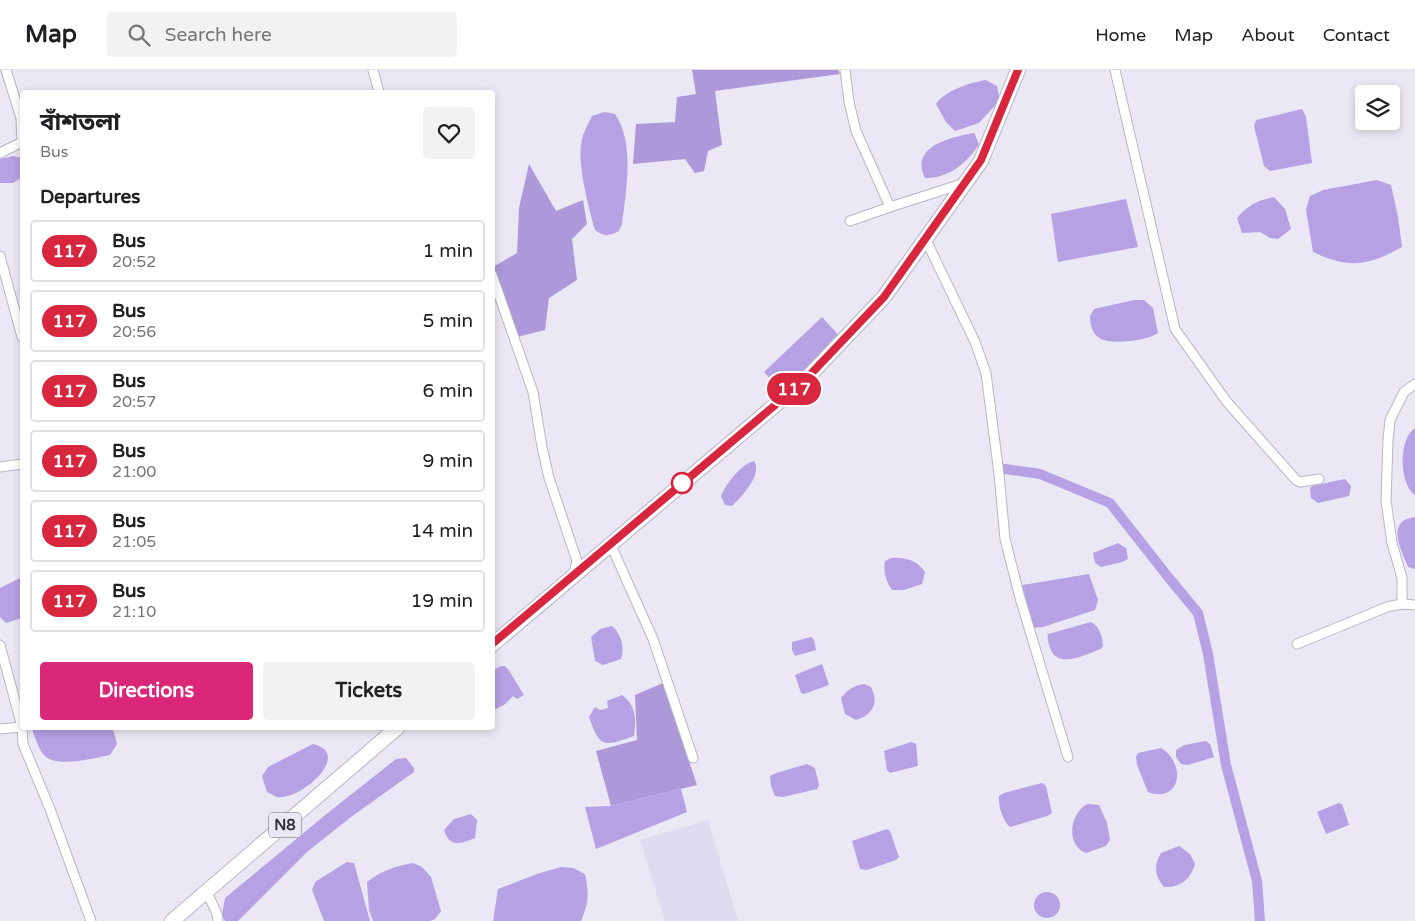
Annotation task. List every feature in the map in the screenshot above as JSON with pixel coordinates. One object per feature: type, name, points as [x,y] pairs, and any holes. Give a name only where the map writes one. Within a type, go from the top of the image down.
[{"type":"highway","points":[[495,641],[806,379],[884,297],[981,160],[1018,70]]},
{"type":"highway","name":"N8","points":[[172,921],[395,730]]},
{"type":"street","points":[[6,70],[20,115]]},
{"type":"street","points":[[373,70],[378,90]]},
{"type":"street","points":[[845,70],[849,102],[856,131],[890,207]]},
{"type":"street","points":[[1115,70],[1175,329],[1228,402],[1296,480],[1300,482],[1319,479]]},
{"type":"street","points":[[0,153],[20,143]]},
{"type":"street","points":[[850,221],[965,183],[967,180]]},
{"type":"street","points":[[926,238],[975,342],[986,373],[1005,539],[1020,598],[1068,758]]},
{"type":"street","points":[[0,256],[20,330]]},
{"type":"street","points":[[495,284],[533,392],[540,439],[549,478],[577,561],[574,573]]},
{"type":"street","points":[[1402,604],[1402,578],[1392,542],[1386,501],[1388,440],[1390,420],[1404,392],[1415,384]]},
{"type":"street","points":[[0,467],[20,464]]},
{"type":"street","points":[[610,543],[653,639],[693,758]]},
{"type":"street","points":[[1297,644],[1387,606],[1415,605]]},
{"type":"street","points":[[0,645],[20,720]]},
{"type":"street","points":[[0,730],[20,727]]},
{"type":"street","points":[[22,730],[23,744],[57,828],[90,921]]},
{"type":"street","points":[[206,890],[217,914],[218,921]]},
{"type":"shaded area","points":[[692,70],[838,70],[840,74],[715,91],[722,145],[708,151],[704,171],[695,173],[685,159],[633,164],[636,124],[675,122],[677,97],[696,94]]},
{"type":"shaded area","points":[[986,80],[997,86],[1000,100],[979,123],[955,131],[946,122],[936,104],[952,91],[965,85]]},
{"type":"shaded area","points":[[1302,109],[1306,117],[1312,163],[1270,171],[1264,166],[1254,126],[1256,120]]},
{"type":"shaded area","points":[[604,112],[615,114],[621,126],[625,139],[628,167],[622,224],[619,231],[607,235],[595,230],[585,188],[580,154],[582,138],[592,116]]},
{"type":"shaded area","points":[[974,133],[979,144],[963,163],[949,173],[933,178],[925,178],[922,167],[923,158],[928,151],[935,145],[955,137]]},
{"type":"shaded area","points":[[13,156],[20,158],[20,178],[13,183],[0,183],[0,159]]},
{"type":"shaded area","points":[[529,164],[556,211],[583,200],[587,224],[572,239],[577,280],[549,298],[545,330],[517,337],[495,273],[495,266],[517,253],[519,208]]},
{"type":"shaded area","points":[[1377,180],[1391,185],[1402,247],[1379,258],[1358,263],[1337,261],[1313,252],[1306,210],[1310,196],[1323,190]]},
{"type":"shaded area","points":[[1274,197],[1285,209],[1291,229],[1278,239],[1270,238],[1260,232],[1242,233],[1237,218],[1254,204]]},
{"type":"shaded area","points":[[1126,199],[1138,247],[1058,262],[1051,214]]},
{"type":"shaded area","points":[[1134,300],[1144,300],[1153,308],[1158,333],[1137,340],[1118,342],[1103,340],[1094,333],[1090,316],[1094,309]]},
{"type":"shaded area","points":[[822,317],[841,338],[783,392],[764,372]]},
{"type":"shaded area","points":[[1415,428],[1415,495],[1410,489],[1403,472],[1403,451],[1409,434]]},
{"type":"shaded area","points":[[754,461],[756,473],[750,485],[732,506],[725,505],[721,496],[734,475],[744,466]]},
{"type":"shaded area","points":[[1345,479],[1351,486],[1349,496],[1318,503],[1311,498],[1310,488],[1312,486]]},
{"type":"shaded area","points":[[1415,517],[1415,569],[1408,567],[1399,544],[1398,530],[1400,524]]},
{"type":"shaded area","points":[[1118,543],[1126,548],[1128,559],[1101,567],[1095,563],[1093,553]]},
{"type":"shaded area","points":[[891,558],[905,559],[914,562],[922,568],[925,572],[922,584],[904,590],[892,590],[884,568],[885,561]]},
{"type":"shaded area","points":[[1089,574],[1098,600],[1095,610],[1043,627],[1032,628],[1020,587]]},
{"type":"shaded area","points":[[20,578],[20,619],[6,623],[0,617],[0,588]]},
{"type":"shaded area","points":[[1091,622],[1097,626],[1100,632],[1103,646],[1101,649],[1081,657],[1060,659],[1055,656],[1049,644],[1048,634]]},
{"type":"shaded area","points":[[612,626],[620,637],[622,655],[621,659],[603,665],[595,661],[591,637],[600,629]]},
{"type":"shaded area","points":[[811,637],[814,640],[816,650],[795,656],[792,650],[792,642]]},
{"type":"shaded area","points":[[822,664],[829,685],[804,694],[801,693],[795,675]]},
{"type":"shaded area","points":[[505,666],[524,695],[517,699],[513,696],[504,705],[495,709],[495,669]]},
{"type":"shaded area","points":[[663,683],[697,785],[611,806],[596,751],[637,740],[635,695]]},
{"type":"shaded area","points":[[864,684],[871,687],[874,698],[873,708],[867,715],[856,720],[845,714],[841,698],[851,688]]},
{"type":"shaded area","points":[[622,695],[633,709],[635,719],[634,736],[615,742],[604,742],[596,735],[589,717],[595,707],[600,710],[608,708],[607,701]]},
{"type":"shaded area","points":[[33,730],[112,730],[117,744],[110,755],[67,762],[51,760],[45,756],[37,743]]},
{"type":"shaded area","points":[[1206,741],[1210,744],[1214,757],[1188,765],[1181,764],[1176,757],[1176,750],[1184,745]]},
{"type":"shaded area","points":[[911,742],[916,744],[918,766],[890,773],[887,770],[884,751]]},
{"type":"shaded area","points":[[313,744],[324,749],[328,757],[326,766],[319,776],[298,792],[287,796],[277,797],[267,792],[262,776],[268,767]]},
{"type":"shaded area","points":[[1161,748],[1174,763],[1177,780],[1174,787],[1168,792],[1159,794],[1148,792],[1137,765],[1136,757],[1138,753]]},
{"type":"shaded area","points":[[406,758],[414,768],[414,772],[351,817],[307,852],[238,921],[225,921],[222,915],[225,898],[396,759]]},
{"type":"shaded area","points":[[807,764],[815,768],[819,785],[817,789],[783,797],[775,796],[770,776]]},
{"type":"shaded area","points":[[1042,783],[1046,786],[1052,813],[1010,827],[1001,813],[999,796]]},
{"type":"shaded area","points":[[681,789],[687,812],[596,849],[585,807],[611,806]]},
{"type":"shaded area","points":[[1339,803],[1342,804],[1349,825],[1326,834],[1317,812]]},
{"type":"shaded area","points":[[1087,804],[1099,805],[1107,823],[1110,840],[1106,846],[1086,853],[1079,849],[1075,843],[1072,829],[1077,815]]},
{"type":"shaded area","points":[[471,814],[477,820],[475,838],[460,843],[449,840],[444,830],[454,819]]},
{"type":"shaded area","points":[[708,820],[738,921],[665,921],[640,840]]},
{"type":"shaded area","points":[[887,829],[890,831],[899,857],[896,860],[867,870],[860,869],[852,841]]},
{"type":"shaded area","points":[[1179,846],[1190,854],[1195,864],[1191,874],[1184,882],[1175,886],[1164,887],[1157,874],[1157,862],[1161,853]]},
{"type":"shaded area","points":[[347,862],[354,863],[370,921],[324,921],[312,890],[315,882]]},
{"type":"shaded area","points":[[413,863],[422,867],[431,877],[441,911],[435,919],[430,921],[373,921],[369,910],[367,882],[388,869]]},
{"type":"shaded area","points":[[561,867],[573,868],[585,874],[588,898],[581,921],[493,921],[498,889]]},
{"type":"shaded area","points":[[1047,892],[1056,896],[1060,905],[1056,914],[1047,918],[1038,914],[1034,905],[1038,896]]},
{"type":"waterway","points":[[1005,469],[1040,474],[1110,503],[1198,613],[1208,654],[1226,765],[1257,881],[1260,921]]},
{"type":"bus line","name":"117","points":[[495,641],[806,379],[884,297],[981,160],[1018,70]]}]
